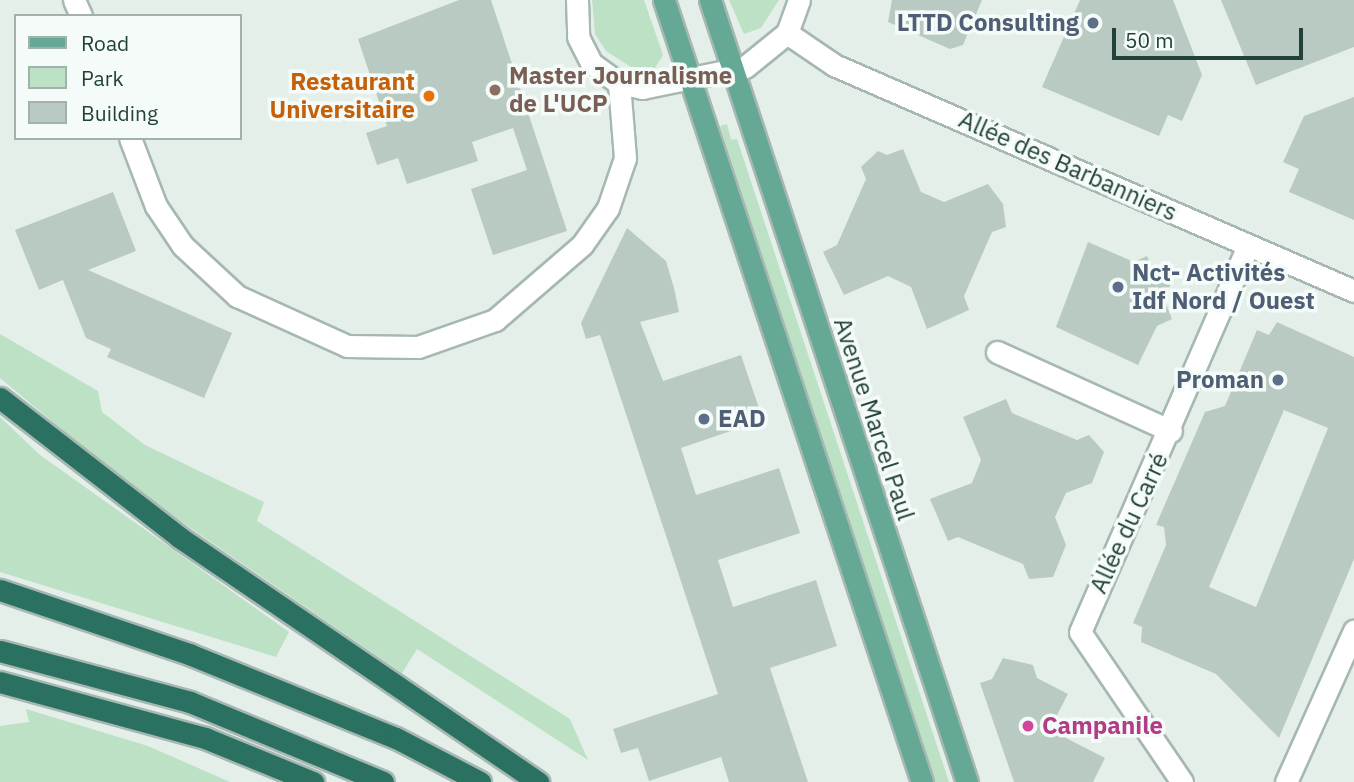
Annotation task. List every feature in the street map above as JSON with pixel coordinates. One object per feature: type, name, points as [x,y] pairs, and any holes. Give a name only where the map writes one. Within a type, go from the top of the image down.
[{"type":"highway","points":[[0,398],[179,537],[538,782]]},
{"type":"highway","points":[[0,590],[189,654],[396,738],[480,782]]},
{"type":"highway","points":[[0,651],[190,702],[383,782]]},
{"type":"highway","points":[[0,682],[205,738],[313,782]]},
{"type":"main road","points":[[664,0],[922,782]]},
{"type":"main road","name":"Avenue Marcel Paul","points":[[710,0],[731,72],[967,782]]},
{"type":"street","points":[[577,0],[578,37],[591,63],[619,83],[642,88],[731,72],[787,33],[799,0]]},
{"type":"street","name":"Allée des Barbanniers","points":[[787,33],[834,65],[1354,291]]},
{"type":"street","points":[[132,140],[156,206],[176,236],[237,296],[347,346],[379,351],[453,338],[523,300],[582,245],[608,208],[625,158],[619,83]]},
{"type":"street","name":"Allée du Carré","points":[[1182,782],[1080,632],[1171,430],[1248,246]]},
{"type":"street","points":[[997,352],[1171,430]]},
{"type":"street","points":[[1286,782],[1354,631]]},
{"type":"green space","points":[[592,0],[644,0],[663,55],[655,68],[631,67],[606,51],[595,34]]},
{"type":"green space","points":[[729,0],[779,0],[761,28],[744,34]]},
{"type":"green space","points":[[727,124],[731,140],[737,139],[949,782],[933,782],[720,126]]},
{"type":"green space","points":[[0,334],[98,391],[102,412],[145,445],[264,502],[257,521],[570,719],[588,760],[417,649],[402,673],[132,488],[0,378]]},
{"type":"green space","points":[[0,417],[40,455],[289,632],[276,657],[0,572]]},
{"type":"green space","points":[[26,709],[148,746],[230,782],[0,782],[0,726],[29,722]]},
{"type":"building","points":[[459,0],[491,0],[567,231],[493,255],[471,189],[527,170],[513,128],[472,142],[478,161],[407,184],[398,158],[377,165],[366,133],[387,126],[358,39]]},
{"type":"building","points":[[892,0],[982,0],[963,45],[950,49],[888,22]]},
{"type":"building","points":[[1080,0],[1173,0],[1202,75],[1182,121],[1168,115],[1159,136],[1042,87]]},
{"type":"building","points":[[1221,0],[1354,0],[1354,47],[1256,85]]},
{"type":"building","points":[[1354,97],[1354,220],[1289,192],[1299,169],[1283,162],[1304,116]]},
{"type":"building","points":[[903,149],[921,192],[944,202],[988,184],[1003,204],[1006,227],[992,232],[964,296],[969,310],[927,329],[911,287],[888,276],[844,295],[823,252],[837,245],[866,179],[861,167],[878,151],[887,155]]},
{"type":"building","points":[[113,192],[136,251],[88,270],[232,333],[204,398],[107,357],[111,349],[86,338],[63,280],[39,290],[15,230]]},
{"type":"building","points":[[627,228],[666,261],[674,288],[679,312],[640,322],[663,381],[741,355],[763,420],[681,448],[696,495],[779,468],[800,533],[718,560],[733,607],[816,580],[837,646],[770,668],[808,782],[729,782],[721,757],[649,781],[638,748],[621,753],[613,729],[718,694],[600,335],[586,339],[581,323]]},
{"type":"building","points":[[1088,242],[1134,262],[1147,256],[1155,274],[1171,284],[1163,297],[1172,319],[1157,326],[1138,365],[1056,327]]},
{"type":"building","points":[[1277,322],[1354,357],[1354,559],[1279,738],[1216,674],[1141,642],[1142,627],[1133,623],[1166,545],[1164,527],[1156,525],[1205,412],[1225,406],[1257,330],[1269,335]],"holes":[[[1284,410],[1328,428],[1256,607],[1209,587]]]},
{"type":"building","points":[[1006,399],[1012,413],[1077,440],[1089,435],[1104,452],[1092,483],[1066,493],[1055,517],[1066,545],[1053,577],[1029,579],[1023,564],[958,537],[948,541],[930,499],[972,483],[981,460],[963,417]]},
{"type":"building","name":"Campanile","points":[[1003,658],[1033,665],[1037,678],[1068,694],[1057,715],[1066,738],[1105,758],[1093,782],[1014,782],[980,683],[992,679]]},
{"type":"place","name":"LTTD Consulting","points":[[1093,23]]},
{"type":"place","name":"Master Journalisme de L'UCP","points":[[495,90]]},
{"type":"place","name":"Restaurant Universitaire","points":[[429,96]]},
{"type":"place","name":"Nct- Activités Idf Nord / Ouest","points":[[1118,287]]},
{"type":"place","name":"Proman","points":[[1278,380]]},
{"type":"place","name":"EAD","points":[[704,419]]},
{"type":"place","name":"Campanile","points":[[1028,726]]}]
